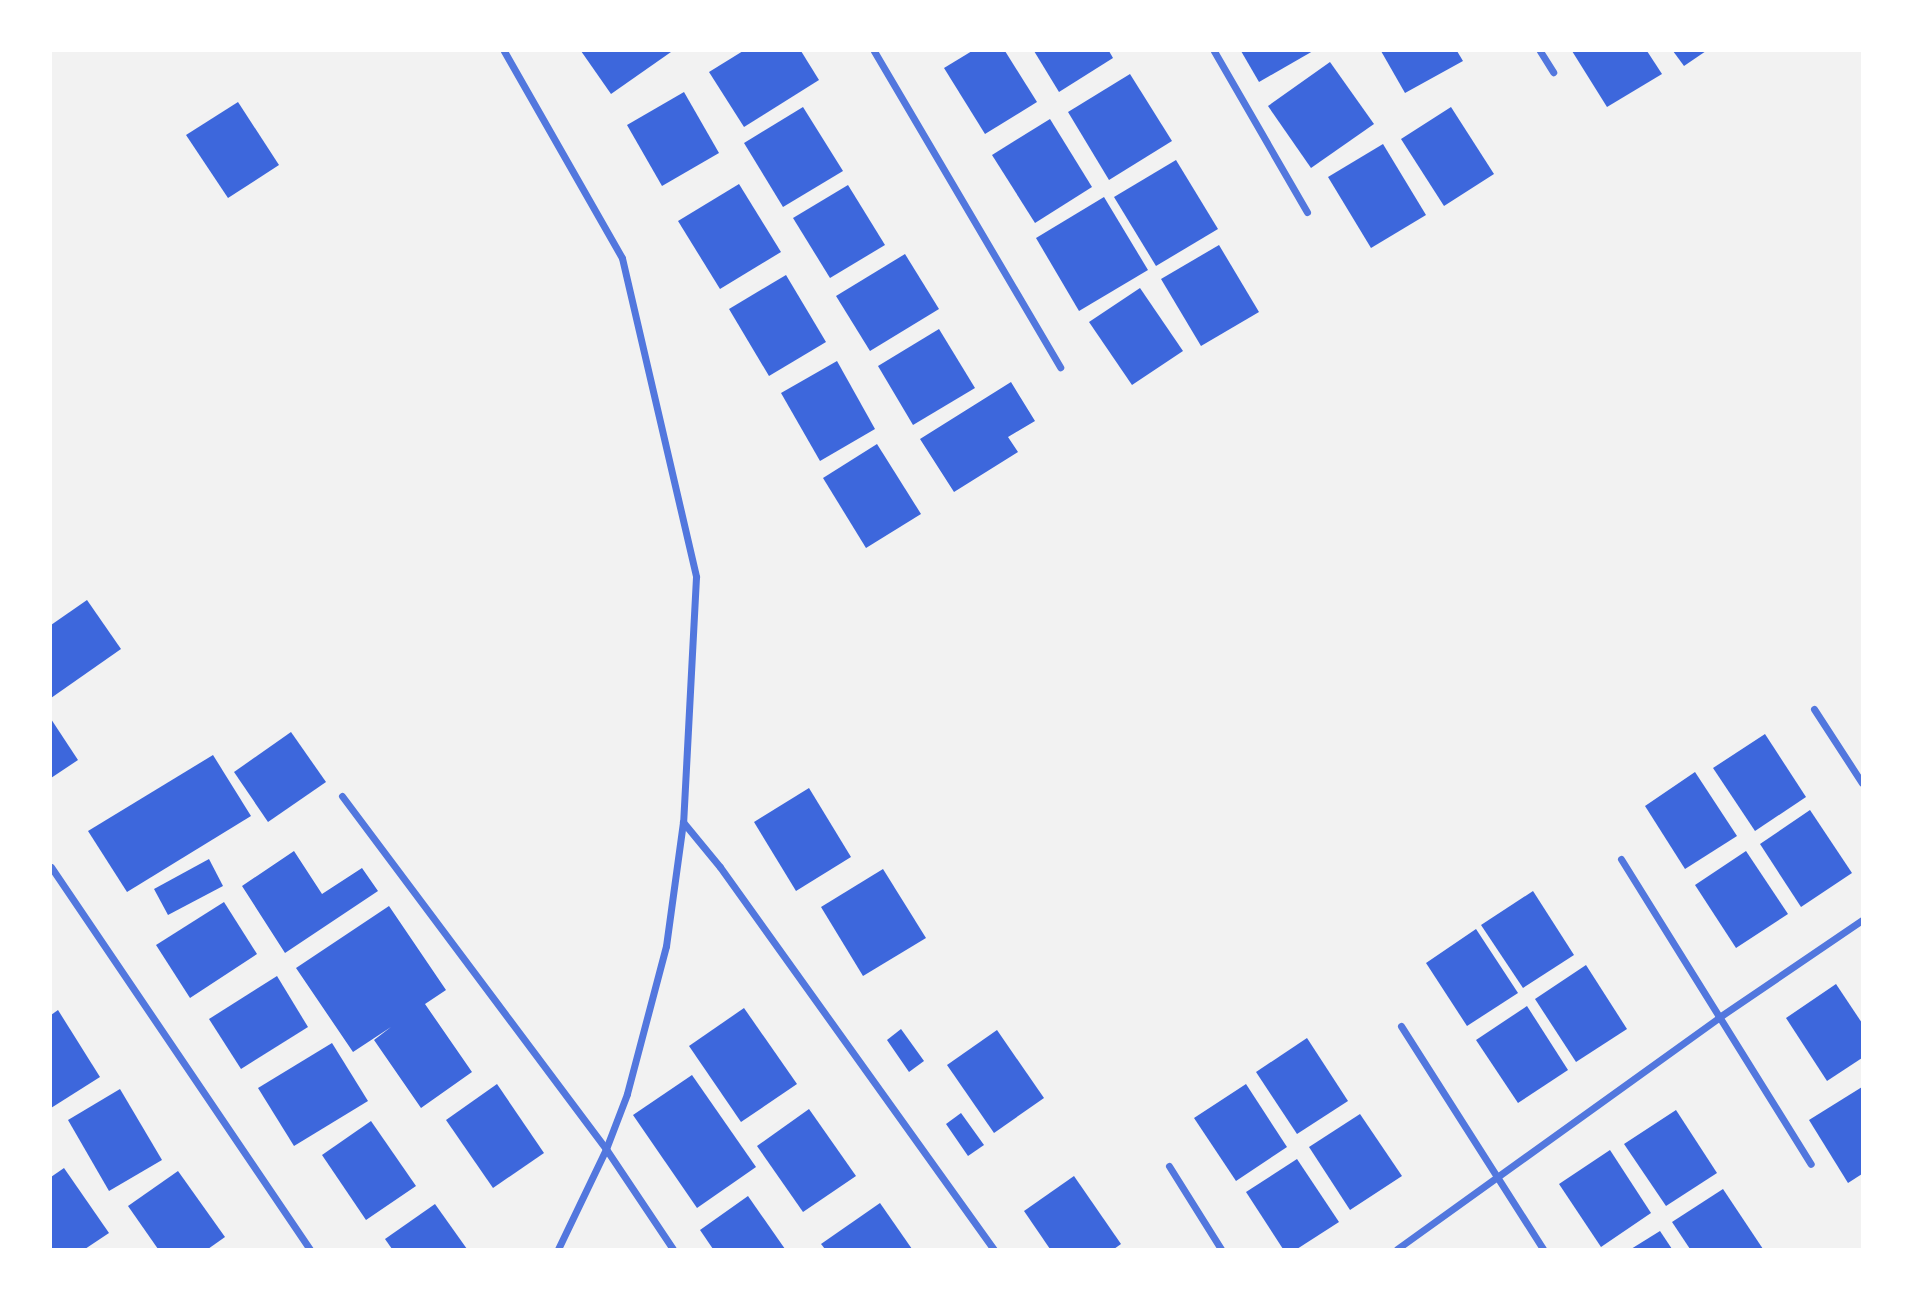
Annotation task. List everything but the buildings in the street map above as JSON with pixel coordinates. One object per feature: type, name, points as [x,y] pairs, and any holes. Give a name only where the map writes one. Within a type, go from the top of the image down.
[{"type":"street","points":[[503,51],[622,258],[696,577],[683,822],[666,946],[627,1094],[606,1149],[558,1249]]},
{"type":"street","points":[[874,51],[1060,367]]},
{"type":"street","points":[[1214,51],[1307,212]]},
{"type":"street","points":[[1540,51],[1553,72]]},
{"type":"street","points":[[1814,709],[1862,783]]},
{"type":"street","points":[[342,796],[606,1149],[673,1249]]},
{"type":"street","points":[[683,822],[720,867],[993,1249]]},
{"type":"street","points":[[1621,859],[1811,1164]]},
{"type":"street","points":[[51,867],[310,1249]]},
{"type":"street","points":[[1397,1249],[1718,1018],[1862,920]]},
{"type":"street","points":[[1401,1026],[1542,1249]]},
{"type":"street","points":[[1169,1166],[1221,1249]]}]
